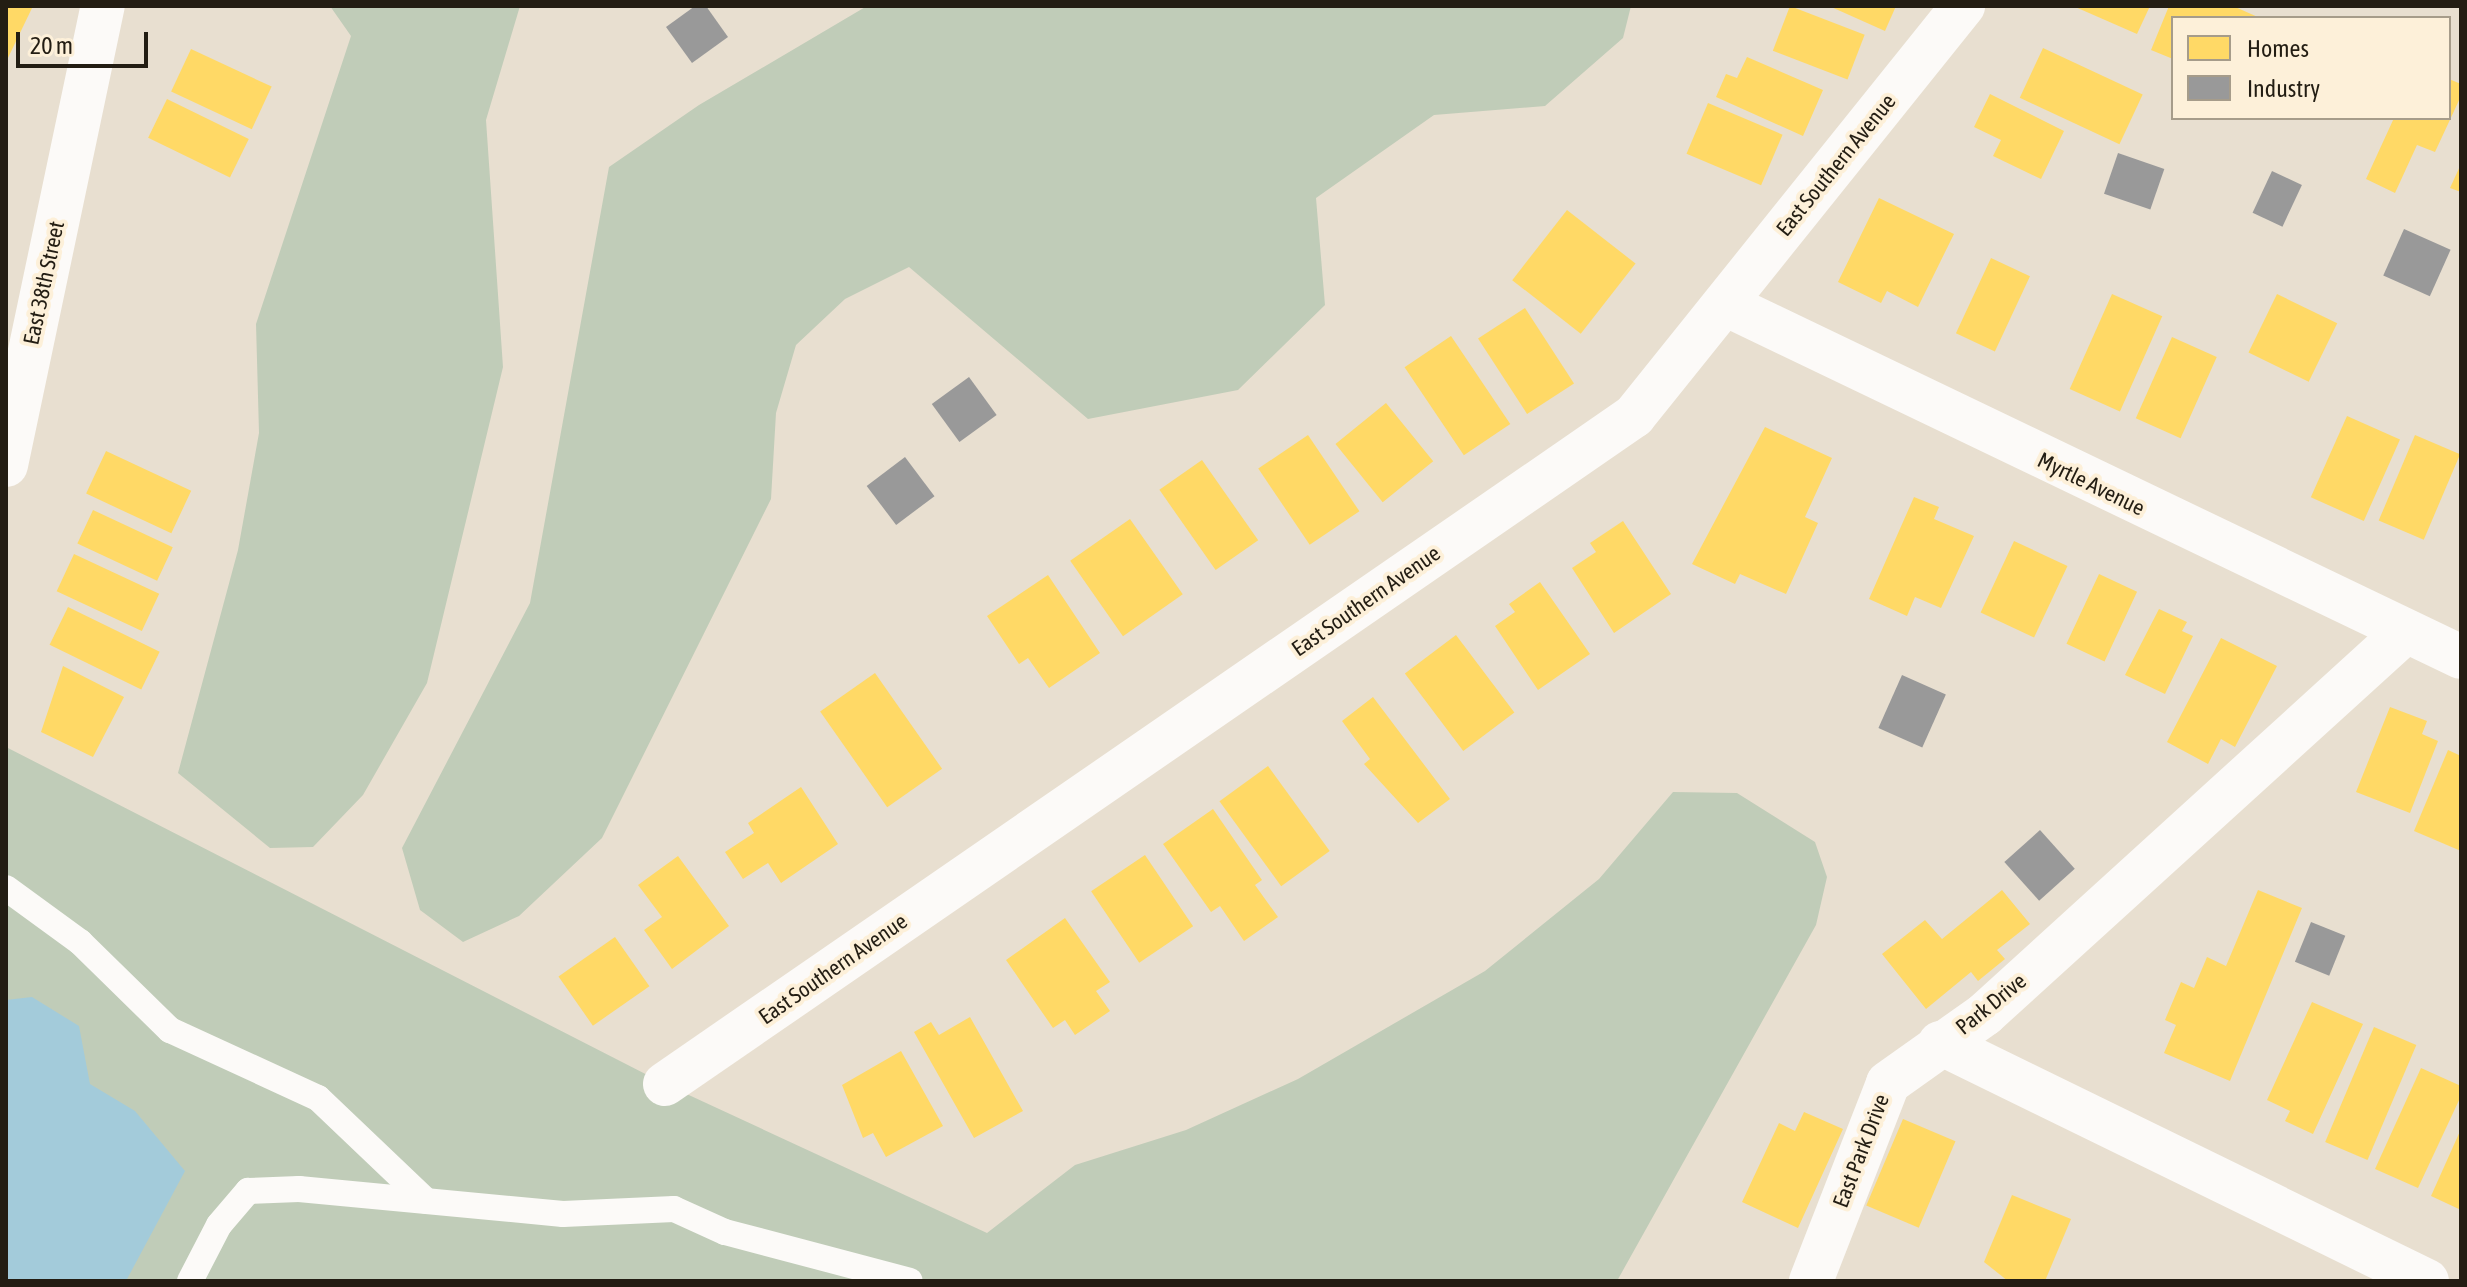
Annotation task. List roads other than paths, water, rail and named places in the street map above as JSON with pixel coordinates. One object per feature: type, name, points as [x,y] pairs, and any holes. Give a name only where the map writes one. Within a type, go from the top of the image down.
[{"type":"street","name":"East 38th Street","points":[[7,459],[103,6]]},
{"type":"street","name":"East Southern Avenue","points":[[665,1084],[1634,416],[1963,6]]},
{"type":"street","name":"Myrtle Avenue","points":[[1725,304],[2461,657]]},
{"type":"street","name":"Park Drive","points":[[1940,1043],[1985,1014],[2406,631]]},
{"type":"street","name":"Park Drive","points":[[1940,1043],[2427,1281]]},
{"type":"street","name":"East Park Drive","points":[[1811,1281],[1888,1083],[1940,1043]]},
{"type":"lane","points":[[6,888],[80,942],[170,1030],[318,1098],[426,1201]]},
{"type":"lane","points":[[190,1281],[219,1225],[248,1191],[426,1201],[563,1214],[674,1209],[725,1232],[910,1281]]},
{"type":"water","points":[[32,997],[79,1026],[90,1084],[135,1111],[185,1171],[126,1281],[6,1281],[6,1000]]}]
